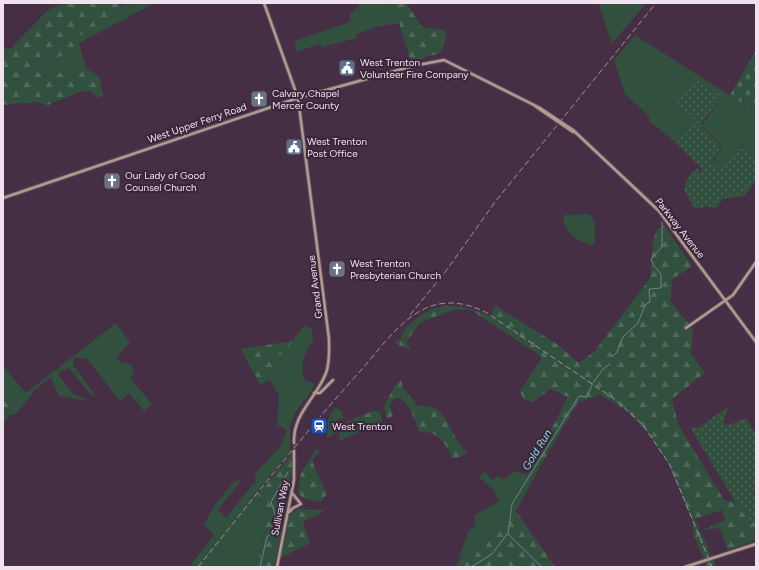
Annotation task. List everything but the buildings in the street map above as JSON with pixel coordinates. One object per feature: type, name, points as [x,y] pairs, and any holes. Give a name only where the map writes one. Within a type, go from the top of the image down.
[{"type":"main road","name":"Grand Avenue","points":[[264,3],[298,98],[329,339],[327,369],[314,393],[297,419],[294,429],[294,443]]},
{"type":"main road","name":"West Upper Ferry Road","points":[[3,198],[298,98],[413,66],[444,60]]},
{"type":"main road","name":"Parkway Avenue","points":[[444,60],[558,118],[579,136],[659,211],[756,342]]},
{"type":"main road","points":[[686,328],[739,289],[756,262]]},
{"type":"main road","points":[[314,393],[320,393],[333,380]]},
{"type":"main road","name":"Sullivan Way","points":[[277,567],[295,473],[294,451]]},
{"type":"main road","points":[[288,514],[292,508],[301,504],[292,492]]},
{"type":"main road","points":[[685,567],[756,544]]},
{"type":"green space","points":[[63,3],[116,3],[122,6],[127,3],[132,3],[126,11],[98,24],[72,41],[75,48],[39,68],[38,72],[44,76],[86,68],[99,77],[103,95],[98,98],[90,91],[82,91],[48,105],[35,102],[3,105],[3,49],[11,48],[48,10]]},
{"type":"green space","points":[[132,3],[155,3],[79,43],[86,68],[44,76],[38,72],[39,68],[75,48],[71,41],[98,24],[126,11]]},
{"type":"green space","points":[[362,3],[388,3],[399,23],[376,27],[356,34],[357,38],[322,47],[320,44],[296,52],[295,41],[350,22],[350,14]]},
{"type":"green space","points":[[388,3],[406,3],[422,27],[444,30],[447,36],[440,53],[411,62],[399,23]]},
{"type":"green space","points":[[603,3],[646,3],[612,44],[599,5]]},
{"type":"green space","points":[[635,35],[756,112],[756,159],[741,146],[719,168],[713,161],[722,146],[702,125],[723,96],[681,110],[695,118],[675,142],[648,120],[650,117],[625,94],[614,60]]},
{"type":"green space","points":[[756,50],[756,112],[730,95]]},
{"type":"green space","points":[[698,81],[723,96],[701,125],[721,146],[712,161],[719,167],[739,146],[756,158],[756,181],[744,196],[723,199],[715,209],[706,206],[697,209],[693,206],[684,190],[688,177],[697,168],[700,173],[703,170],[675,142],[695,118],[681,110],[677,101]]},
{"type":"green space","points":[[589,214],[595,221],[595,244],[593,245],[573,236],[564,223],[563,217],[565,215]]},
{"type":"green space","points":[[664,225],[692,266],[673,279],[670,301],[693,329],[691,354],[705,373],[672,399],[678,424],[724,500],[744,505],[751,523],[756,522],[756,540],[728,550],[720,528],[703,530],[725,520],[722,510],[695,519],[716,567],[707,567],[694,536],[692,520],[668,463],[649,434],[628,412],[601,395],[578,402],[542,463],[536,459],[568,397],[550,389],[533,402],[524,400],[520,392],[542,357],[471,310],[456,309],[419,324],[406,342],[411,350],[395,343],[397,340],[401,339],[404,331],[410,324],[424,313],[433,309],[452,306],[462,307],[472,309],[492,317],[494,305],[557,344],[579,363],[595,351],[650,278],[653,241],[657,230]]},
{"type":"green space","points":[[116,323],[130,342],[116,358],[122,363],[131,364],[134,373],[131,379],[152,404],[144,411],[129,393],[120,401],[87,359],[75,357],[73,365],[96,396],[92,396],[69,368],[60,371],[59,376],[73,394],[93,402],[59,396],[51,377],[35,390],[16,414],[11,414],[3,422],[3,417],[13,406],[11,400],[3,397],[3,366],[26,393]]},
{"type":"green space","points":[[304,326],[312,329],[313,341],[303,360],[302,371],[306,381],[315,384],[305,401],[304,400],[295,413],[290,426],[290,451],[257,493],[269,511],[260,554],[255,567],[189,567],[214,535],[204,524],[216,503],[235,481],[241,481],[218,510],[226,518],[257,479],[254,475],[280,447],[287,430],[277,425],[279,396],[270,380],[275,377],[270,354],[285,355],[292,341]]},
{"type":"green space","points":[[292,341],[285,355],[270,354],[275,377],[260,385],[241,349]]},
{"type":"green space","points":[[402,379],[402,386],[418,406],[430,407],[437,410],[446,420],[459,444],[469,453],[453,459],[440,439],[431,433],[419,432],[411,410],[401,398],[394,399],[390,405],[393,416],[387,419],[384,406],[396,384]]},
{"type":"green space","points":[[3,396],[11,400],[13,406],[3,417]]},
{"type":"green space","points":[[729,406],[723,422],[727,426],[746,418],[756,434],[756,490],[753,491],[756,500],[756,522],[751,523],[743,505],[736,503],[690,427],[698,428]]},
{"type":"green space","points":[[335,408],[341,410],[343,418],[337,420],[336,432],[327,438],[327,421]]},
{"type":"green space","points":[[373,411],[380,412],[382,422],[364,430],[360,416]]},
{"type":"green space","points":[[360,416],[364,430],[339,441],[340,425]]},
{"type":"green space","points":[[316,449],[320,451],[312,461],[327,494],[320,502],[305,499],[298,493],[301,473]]},
{"type":"green space","points":[[293,452],[293,465],[287,493],[282,493],[281,498],[287,503],[274,567],[255,567],[260,554],[269,511],[258,494]]},
{"type":"green space","points":[[536,459],[542,463],[516,511],[503,529],[494,532],[485,547],[472,548],[458,561],[469,530],[475,527],[475,515],[499,501],[493,489],[479,478],[485,471],[492,480],[498,476],[504,479],[515,471],[527,475]]},
{"type":"green space","points":[[297,509],[323,510],[323,512],[304,521],[303,524],[310,543],[280,557],[288,517]]},
{"type":"green space","points":[[516,511],[555,567],[454,567],[472,548],[485,547],[495,532],[503,529]]},
{"type":"waterway","name":"Gold Run","points":[[612,357],[617,352],[623,337],[638,323],[645,305],[650,302],[649,289],[661,288],[661,274],[654,266],[651,259],[662,247],[662,222]]},
{"type":"waterway","name":"Gold Run","points":[[593,383],[603,369],[610,364]]},
{"type":"waterway","name":"Gold Run","points":[[471,567],[492,554],[508,533],[512,504],[579,396],[587,397],[592,385]]},
{"type":"waterway","points":[[260,567],[267,537],[279,526],[271,502],[288,472]]},
{"type":"waterway","name":"Gold Run","points":[[508,534],[542,567]]},
{"type":"tunnel","points":[[294,443],[294,451]]},
{"type":"railway","points":[[410,315],[446,271],[495,202],[656,3]]},
{"type":"railway","points":[[198,567],[320,417],[399,327],[408,319],[426,308],[434,305],[450,303],[465,305],[487,313],[616,400],[643,425],[670,465],[712,567]]},
{"type":"place","name":"West Trenton Volunteer Fire Company","points":[[347,68]]},
{"type":"place","name":"Calvary Chapel Mercer County","points":[[259,99]]},
{"type":"place","name":"West Trenton Post Office","points":[[294,147]]},
{"type":"place","name":"Our Lady of Good Counsel Church","points":[[112,181]]},
{"type":"place","name":"West Trenton Presbyterian Church","points":[[337,269]]},
{"type":"place","name":"West Trenton","points":[[319,426]]}]
